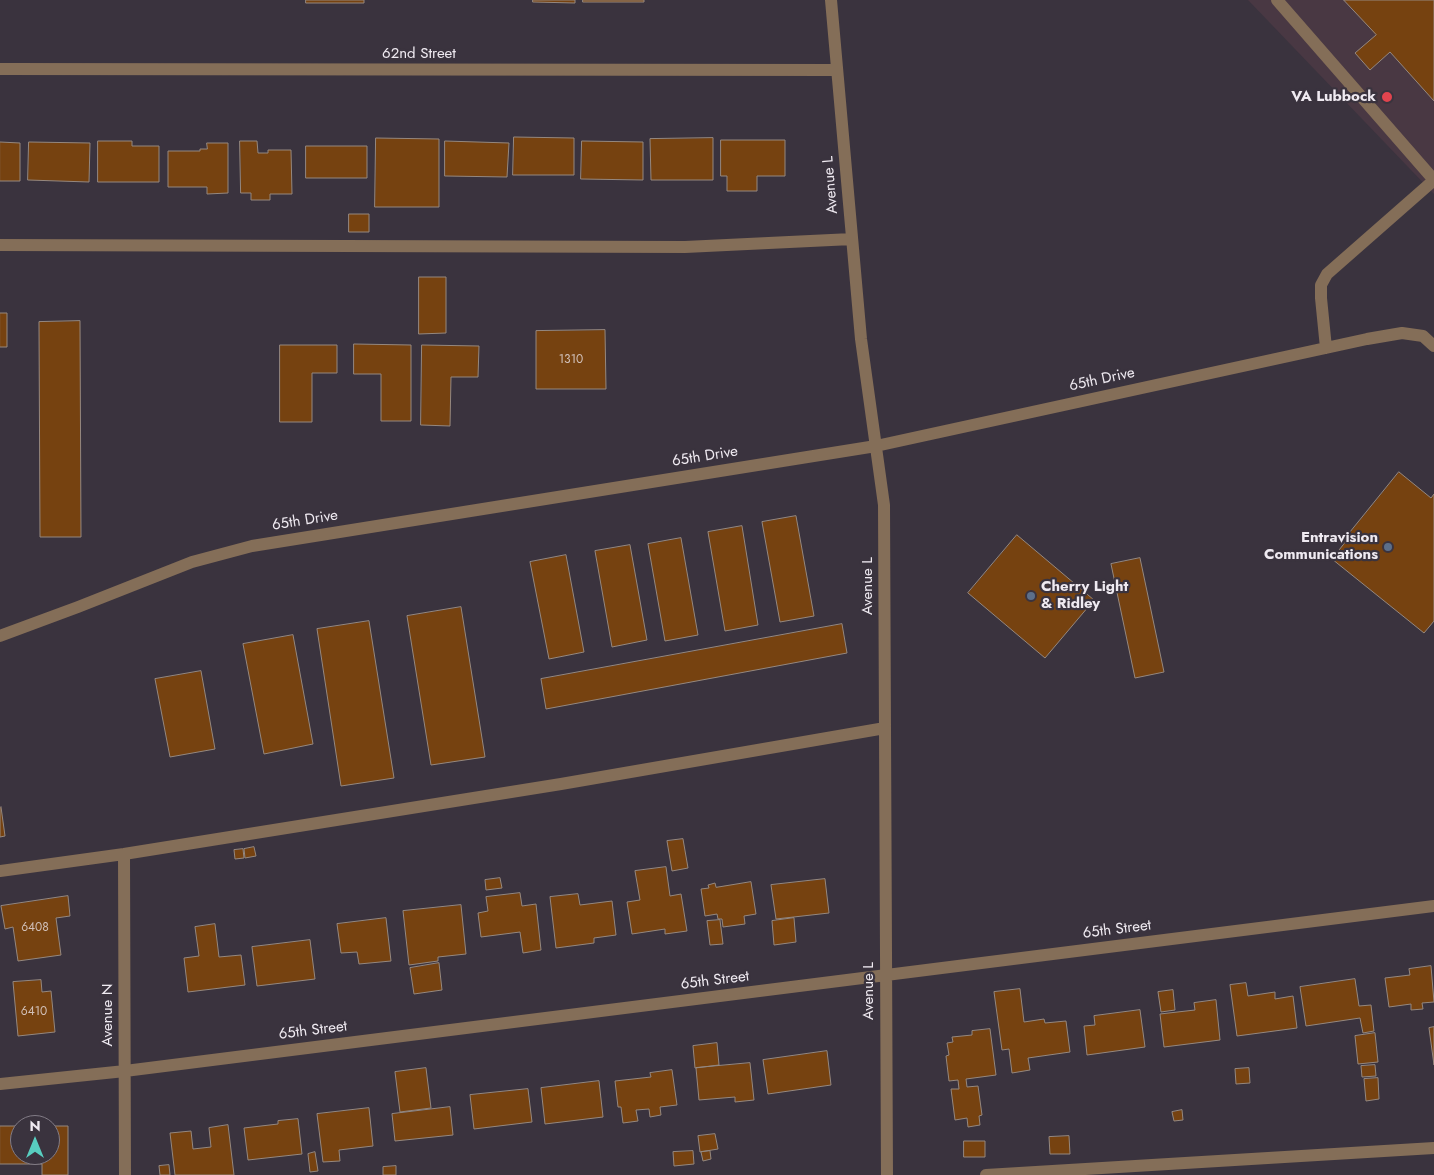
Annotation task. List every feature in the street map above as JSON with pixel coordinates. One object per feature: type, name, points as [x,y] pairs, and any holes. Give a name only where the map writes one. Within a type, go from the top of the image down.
[{"type":"street","name":"Avenue L","points":[[831,0],[861,339],[884,505],[887,1175]]},
{"type":"street","points":[[1276,0],[1434,180],[1327,274],[1321,285],[1326,348]]},
{"type":"street","name":"62nd Street","points":[[0,69],[837,70]]},
{"type":"street","points":[[0,244],[685,247],[852,239]]},
{"type":"street","name":"65th Drive","points":[[0,636],[192,562],[252,546],[876,446],[1402,333],[1423,336],[1434,346]]},
{"type":"street","points":[[0,872],[560,784],[885,728]]},
{"type":"street","name":"Avenue N","points":[[124,854],[124,1175]]},
{"type":"street","name":"65th Street","points":[[0,1084],[125,1071],[1434,906]]},
{"type":"street","points":[[986,1175],[1434,1148]]},
{"type":"shaded area","name":"VA Lubbock","points":[[1248,0],[1434,0],[1434,194]]},
{"type":"building","points":[[306,0],[364,0],[364,3],[306,3]]},
{"type":"building","points":[[533,0],[575,0],[575,3],[533,2]]},
{"type":"building","points":[[583,0],[644,0],[644,2],[583,2]]},
{"type":"building","points":[[1344,0],[1434,0],[1434,101],[1390,52],[1370,70],[1355,53],[1376,35]]},
{"type":"building","points":[[514,137],[574,138],[574,175],[513,175]]},
{"type":"building","points":[[376,138],[439,139],[439,207],[375,207]]},
{"type":"building","points":[[713,138],[713,180],[651,180],[650,139]]},
{"type":"building","points":[[721,140],[785,140],[785,176],[757,176],[757,191],[727,191],[727,176],[721,176]]},
{"type":"building","points":[[98,141],[132,141],[132,146],[159,146],[159,182],[98,182]]},
{"type":"building","points":[[240,141],[257,141],[258,153],[268,153],[268,150],[291,150],[292,194],[270,194],[270,200],[251,200],[251,193],[241,193]]},
{"type":"building","points":[[445,141],[509,143],[507,177],[445,176]]},
{"type":"building","points":[[582,141],[643,142],[643,180],[581,179]]},
{"type":"building","points":[[0,142],[20,143],[20,181],[0,181]]},
{"type":"building","points":[[29,142],[90,143],[89,182],[28,180]]},
{"type":"building","points":[[207,143],[228,143],[228,193],[207,194],[207,187],[168,187],[168,151],[200,151],[200,149],[207,149]]},
{"type":"building","points":[[306,146],[367,146],[367,178],[306,178]]},
{"type":"building","points":[[349,214],[369,214],[369,232],[349,232]]},
{"type":"building","points":[[419,277],[446,277],[446,333],[419,334]]},
{"type":"building","points":[[0,313],[7,313],[7,347],[0,347]]},
{"type":"building","points":[[80,321],[81,537],[40,537],[39,322]]},
{"type":"building","points":[[605,330],[606,389],[536,389],[536,331]]},
{"type":"building","points":[[354,344],[411,345],[411,421],[381,421],[381,374],[354,374]]},
{"type":"building","points":[[280,345],[337,345],[337,373],[312,373],[312,422],[280,422]]},
{"type":"building","points":[[422,345],[479,346],[478,377],[451,377],[450,426],[421,425]]},
{"type":"building","name":"Entravision Communications","points":[[1399,472],[1431,498],[1434,494],[1434,621],[1424,633],[1332,559],[1350,536],[1348,535]]},
{"type":"building","points":[[796,516],[814,616],[780,622],[762,522]]},
{"type":"building","points":[[742,526],[758,625],[725,631],[708,532]]},
{"type":"building","name":"Cherry Light & Ridley","points":[[1017,535],[1094,600],[1045,658],[968,593]]},
{"type":"building","points":[[681,538],[698,635],[665,641],[648,544]]},
{"type":"building","points":[[630,545],[647,640],[612,647],[595,551]]},
{"type":"building","points":[[566,555],[584,652],[549,659],[530,562]]},
{"type":"building","points":[[1140,558],[1164,672],[1135,678],[1111,564]]},
{"type":"building","points":[[461,607],[485,757],[431,765],[407,616]]},
{"type":"building","points":[[369,621],[394,778],[341,786],[317,629]]},
{"type":"building","points":[[842,624],[847,653],[546,709],[541,679]]},
{"type":"building","points":[[293,635],[313,744],[264,754],[243,644]]},
{"type":"building","points":[[201,671],[215,749],[170,757],[155,679]]},
{"type":"building","points":[[0,808],[5,836],[0,837]]},
{"type":"building","points":[[683,839],[688,868],[672,871],[667,841]]},
{"type":"building","points":[[254,847],[256,856],[245,858],[244,849]]},
{"type":"building","points":[[243,849],[244,858],[235,859],[234,850]]},
{"type":"building","points":[[666,867],[670,896],[681,894],[687,931],[665,934],[665,929],[632,934],[627,902],[640,900],[635,871]]},
{"type":"building","points":[[500,878],[502,888],[486,890],[485,880]]},
{"type":"building","points":[[825,879],[829,913],[776,919],[771,885]]},
{"type":"building","points":[[751,882],[756,914],[744,916],[745,924],[723,927],[722,919],[718,919],[717,914],[705,916],[701,889],[709,888],[708,885],[715,883],[716,887]]},
{"type":"building","points":[[520,893],[522,906],[536,904],[541,950],[523,953],[520,932],[481,937],[478,913],[488,911],[486,897]]},
{"type":"building","points":[[578,894],[580,905],[612,901],[616,935],[594,938],[594,943],[556,948],[550,897]]},
{"type":"building","points":[[68,896],[70,916],[56,918],[61,955],[18,961],[13,927],[5,929],[1,906]]},
{"type":"building","points":[[461,905],[466,954],[438,957],[438,961],[409,965],[403,911]]},
{"type":"building","points":[[386,918],[391,961],[359,964],[357,952],[341,953],[337,924]]},
{"type":"building","points":[[794,918],[796,942],[774,945],[772,921]]},
{"type":"building","points":[[720,920],[723,944],[710,945],[707,921]]},
{"type":"building","points":[[215,924],[219,957],[241,955],[245,985],[188,992],[184,958],[199,956],[195,927]]},
{"type":"building","points":[[310,940],[315,979],[257,986],[252,947]]},
{"type":"building","points":[[439,963],[442,990],[414,994],[410,968]]},
{"type":"building","points":[[1431,966],[1434,1002],[1422,1003],[1423,1009],[1411,1010],[1411,1004],[1389,1007],[1385,978],[1410,975],[1409,969]]},
{"type":"building","points":[[1355,979],[1359,1006],[1371,1005],[1374,1031],[1363,1033],[1360,1018],[1306,1026],[1300,987]]},
{"type":"building","points":[[41,980],[42,992],[51,991],[55,1032],[18,1036],[13,982]]},
{"type":"building","points":[[1246,983],[1248,996],[1275,992],[1275,999],[1293,996],[1297,1028],[1237,1036],[1230,985]]},
{"type":"building","points":[[1020,989],[1024,1022],[1044,1019],[1045,1023],[1066,1021],[1070,1052],[1028,1058],[1030,1070],[1012,1073],[1009,1049],[1002,1050],[994,992]]},
{"type":"building","points":[[1173,990],[1175,1010],[1161,1012],[1158,992]]},
{"type":"building","points":[[1216,1000],[1220,1040],[1164,1047],[1160,1014],[1195,1010],[1194,1003]]},
{"type":"building","points":[[1140,1010],[1145,1047],[1087,1055],[1084,1026],[1095,1025],[1094,1016]]},
{"type":"building","points":[[1434,1027],[1434,1065],[1429,1028]]},
{"type":"building","points":[[990,1029],[996,1075],[966,1079],[967,1087],[978,1086],[982,1115],[979,1116],[980,1125],[968,1127],[967,1118],[955,1120],[951,1089],[959,1089],[958,1080],[949,1081],[946,1056],[949,1055],[947,1043],[953,1042],[952,1037],[972,1035],[972,1031]]},
{"type":"building","points":[[1375,1033],[1378,1062],[1358,1064],[1355,1036]]},
{"type":"building","points":[[717,1043],[719,1065],[695,1068],[693,1046]]},
{"type":"building","points":[[827,1051],[831,1085],[768,1094],[763,1060]]},
{"type":"building","points":[[750,1063],[754,1100],[735,1102],[735,1097],[699,1100],[696,1068]]},
{"type":"building","points":[[1375,1065],[1376,1076],[1362,1077],[1361,1066]]},
{"type":"building","points":[[426,1068],[431,1108],[400,1112],[395,1072]]},
{"type":"building","points":[[1249,1068],[1250,1083],[1236,1084],[1235,1069]]},
{"type":"building","points":[[672,1070],[677,1105],[660,1107],[661,1115],[650,1117],[649,1109],[636,1110],[638,1121],[623,1123],[621,1107],[618,1107],[615,1081],[651,1077],[650,1073]]},
{"type":"building","points":[[1378,1078],[1379,1099],[1366,1101],[1364,1079]]},
{"type":"building","points":[[599,1081],[603,1117],[545,1124],[541,1088]]},
{"type":"building","points":[[528,1089],[532,1122],[474,1129],[470,1095]]},
{"type":"building","points":[[450,1107],[453,1135],[395,1141],[392,1114]]},
{"type":"building","points":[[369,1108],[373,1146],[339,1150],[340,1161],[323,1162],[317,1114]]},
{"type":"building","points":[[1182,1110],[1183,1120],[1174,1121],[1172,1112]]},
{"type":"building","points":[[298,1119],[302,1154],[248,1160],[244,1128],[278,1124],[278,1121]]},
{"type":"building","points":[[228,1125],[234,1175],[175,1175],[170,1133],[191,1131],[193,1149],[211,1147],[209,1128]]},
{"type":"building","points":[[0,1126],[10,1126],[10,1164],[0,1164]]},
{"type":"building","points":[[60,1126],[68,1126],[68,1175],[42,1175],[42,1165],[60,1165]]},
{"type":"building","points":[[715,1134],[718,1149],[700,1152],[698,1136]]},
{"type":"building","points":[[1069,1136],[1070,1154],[1050,1154],[1049,1137]]},
{"type":"building","points":[[964,1141],[985,1141],[985,1157],[964,1157]]},
{"type":"building","points":[[693,1151],[694,1164],[674,1166],[673,1152]]},
{"type":"building","points":[[710,1151],[711,1159],[703,1161],[701,1152]]},
{"type":"building","points":[[315,1152],[318,1171],[310,1172],[308,1154]]},
{"type":"building","points":[[169,1165],[170,1175],[160,1175],[159,1166]]},
{"type":"building","points":[[396,1166],[396,1175],[383,1175],[383,1167]]},
{"type":"place","name":"VA Lubbock","points":[[1387,97]]},
{"type":"place","name":"Entravision Communications","points":[[1388,547]]},
{"type":"place","name":"Cherry Light & Ridley","points":[[1031,596]]}]
